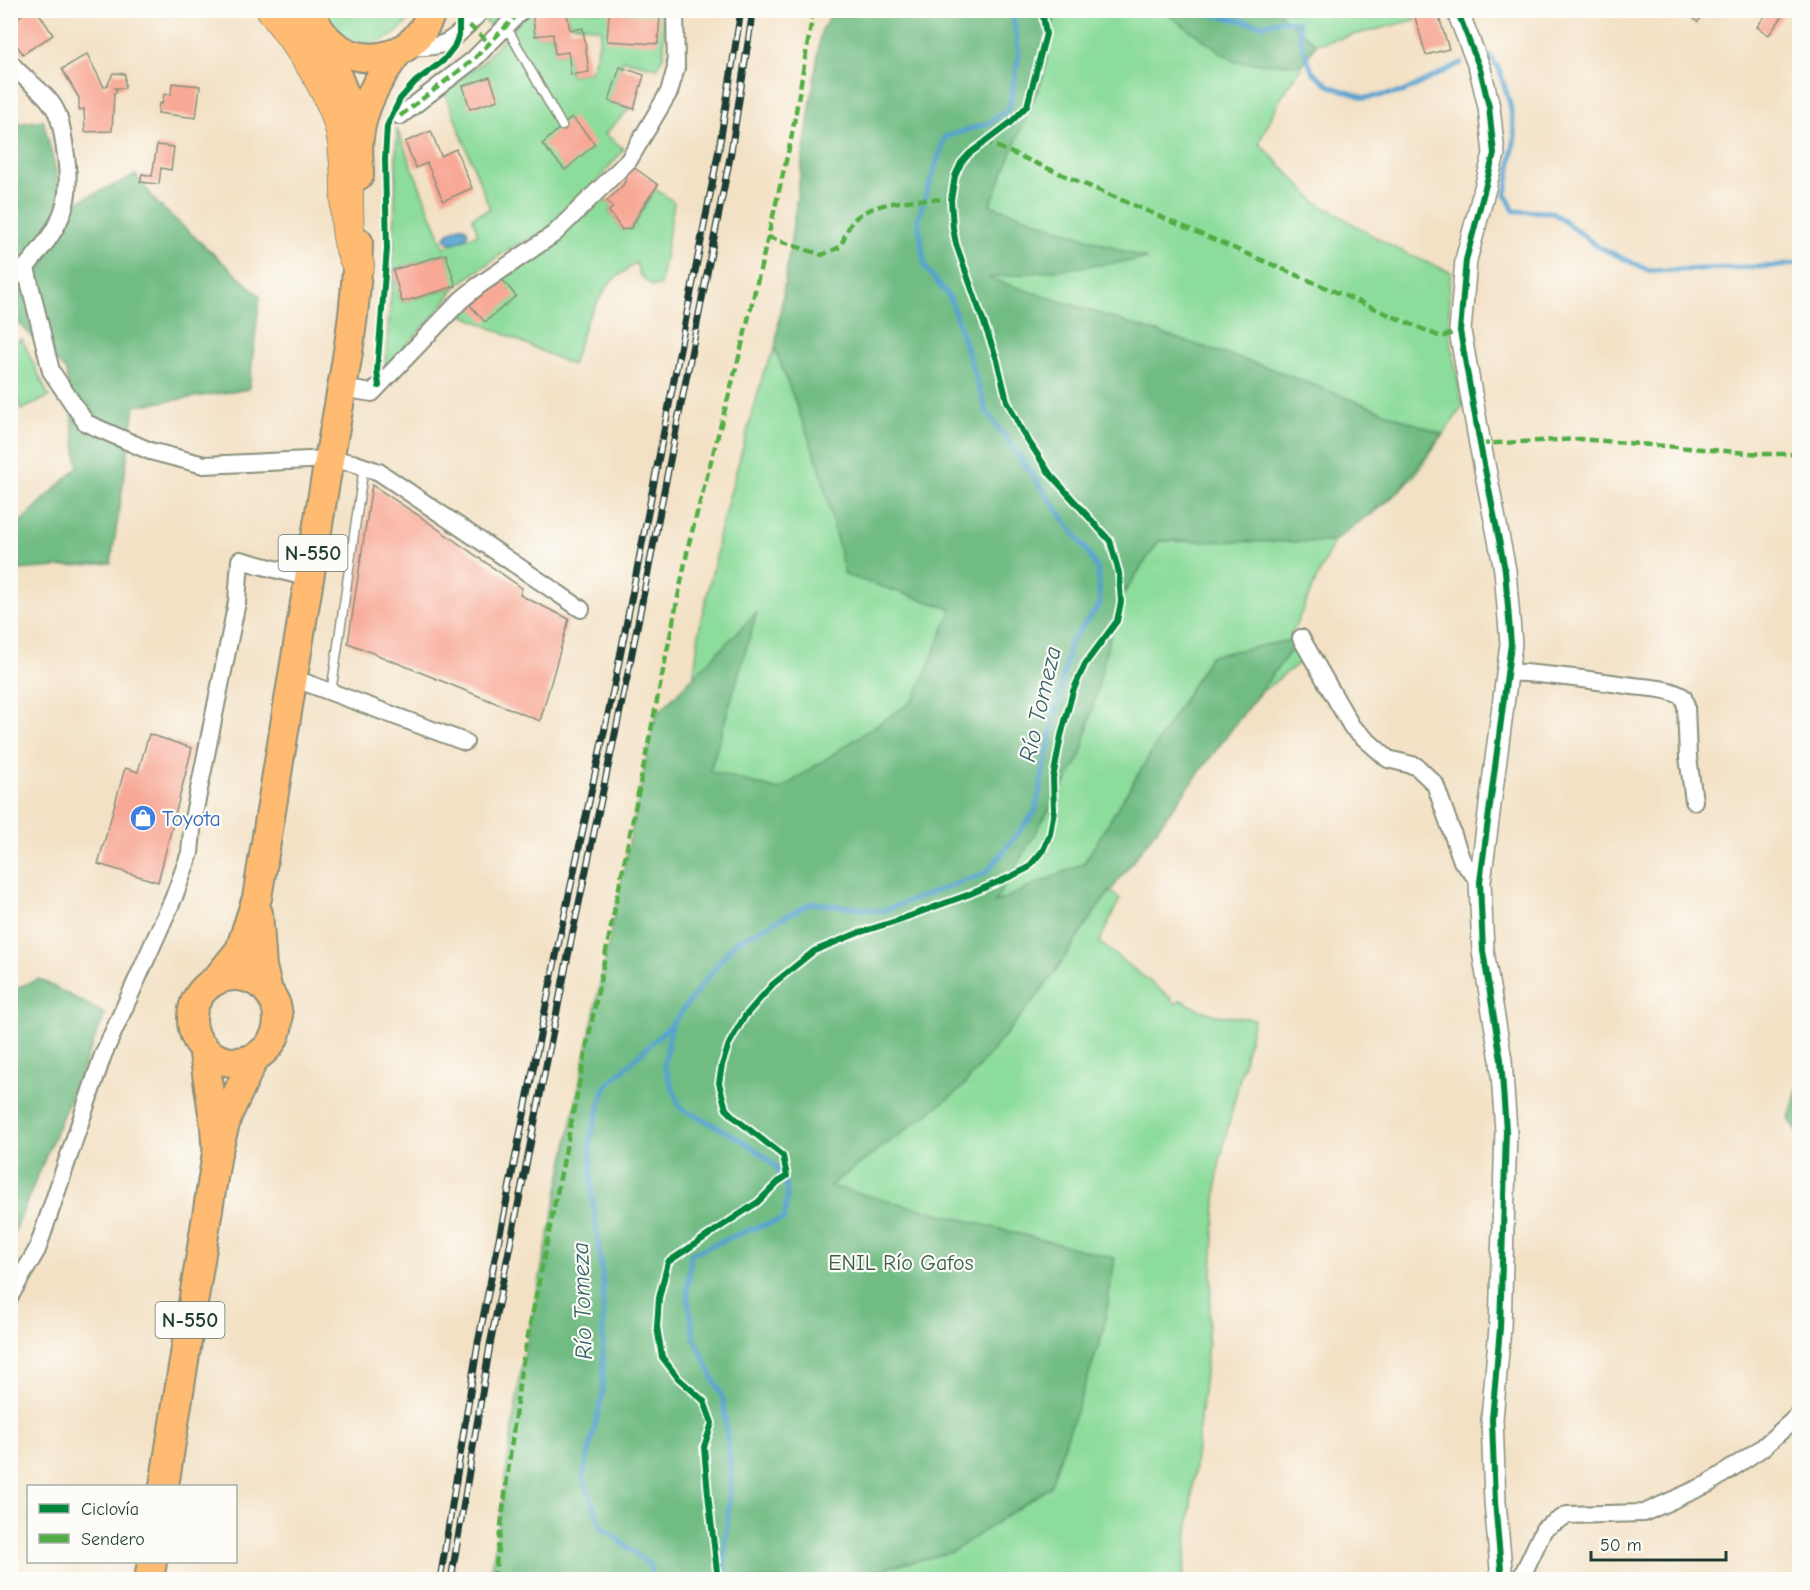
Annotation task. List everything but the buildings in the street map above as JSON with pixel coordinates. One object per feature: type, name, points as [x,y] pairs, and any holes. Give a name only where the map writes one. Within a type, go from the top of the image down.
[{"type":"highway","points":[[273,10],[292,35],[320,80],[336,113],[343,140],[347,181],[347,232],[351,250],[358,265]]},
{"type":"highway","name":"N-550","points":[[217,1153],[203,1047],[194,1032],[192,1015],[195,1004],[203,991],[215,981],[240,950],[257,898],[352,321],[358,265],[359,136],[372,91],[382,73],[403,49],[418,37],[432,10]]},
{"type":"highway","name":"N-550","points":[[315,21],[349,104],[359,136]]},
{"type":"highway","name":"N-550","points":[[315,21],[338,49],[349,54],[374,58],[403,49]]},
{"type":"highway","name":"N-550","points":[[164,1485],[217,1153],[227,1116],[254,1058],[270,1045],[278,1025],[278,1013],[268,992],[262,968],[257,898]]},
{"type":"highway","points":[[215,981],[233,976],[243,977],[259,983],[268,992]]},
{"type":"highway","points":[[203,1047],[214,1057],[229,1062],[254,1058]]},
{"type":"highway","points":[[149,1580],[152,1563]]},
{"type":"street","points":[[403,49],[440,46],[459,35],[482,10]]},
{"type":"street","points":[[400,116],[473,60],[522,10]]},
{"type":"street","points":[[341,388],[372,393],[461,300],[554,234],[629,160],[669,92],[676,68],[675,10]]},
{"type":"street","points":[[1457,10],[1480,69],[1489,107],[1494,154],[1466,260],[1460,331],[1505,570],[1511,644],[1480,882],[1483,951],[1501,1060],[1506,1131],[1500,1328],[1492,1419],[1495,1502],[1502,1580]]},
{"type":"street","points":[[469,25],[489,43]]},
{"type":"street","points":[[10,63],[44,94],[57,112],[63,133],[69,173],[65,207],[54,232],[22,273],[10,281]]},
{"type":"street","points":[[26,268],[51,371],[86,423],[150,451],[204,465],[329,459],[379,471],[580,609]]},
{"type":"street","points":[[10,1296],[37,1250],[103,1055],[174,897],[190,853],[193,819],[237,602],[240,560],[309,578]]},
{"type":"street","points":[[1300,638],[1352,727],[1388,759],[1416,766],[1435,784],[1462,861],[1480,882]]},
{"type":"street","points":[[1508,672],[1556,675],[1669,691],[1683,697],[1686,706],[1688,757],[1694,801]]},
{"type":"street","points":[[292,678],[465,742]]},
{"type":"street","points":[[1520,1580],[1544,1529],[1567,1515],[1644,1514],[1707,1484],[1762,1448],[1800,1414]]},
{"type":"lane","points":[[506,26],[562,126]]},
{"type":"lane","points":[[331,693],[364,466]]},
{"type":"green space","points":[[325,11],[413,11],[405,25],[394,34],[382,40],[369,42],[356,41],[343,35],[333,25]]},
{"type":"green space","points":[[495,11],[507,11],[492,28],[485,21]]},
{"type":"green space","points":[[529,11],[532,11],[535,36],[553,34],[555,54],[568,52],[571,75],[590,72],[597,54],[601,29],[569,23],[566,11],[665,11],[664,54],[657,68],[623,60],[609,101],[630,108],[605,134],[624,149],[584,197],[545,231],[506,251],[456,286],[441,308],[385,368],[393,270],[397,129],[444,247],[478,234],[472,217],[490,209],[444,90],[483,62]],"holes":[[[446,254],[455,287],[402,302],[393,270]]]},
{"type":"green space","name":"ENIL Río Gafos","points":[[833,11],[1056,11],[1043,77],[990,205],[1147,259],[988,278],[1269,368],[1442,434],[1398,492],[1333,542],[1159,541],[1119,600],[1081,756],[994,903],[1084,863],[1210,656],[1300,638],[1097,909],[1046,985],[961,1089],[830,1186],[1115,1258],[1103,1333],[1050,1487],[952,1552],[841,1579],[490,1580],[521,1370],[655,716],[757,612],[710,771],[779,790],[914,700],[952,609],[845,575],[820,468],[775,349],[821,32]]},
{"type":"green space","name":"ENIL Río Gafos","points":[[853,11],[1411,11],[1415,20],[1316,44],[1279,101],[1259,143],[1315,201],[1328,210],[1330,209],[1404,252],[1451,272],[1449,323],[1463,406],[1414,476],[1398,492],[1373,514],[1341,526],[1287,644],[1304,659],[1259,694],[1172,795],[1108,889],[1120,899],[1099,942],[1176,1004],[1181,1000],[1215,1015],[1254,1019],[1218,1169],[1207,1354],[1183,1579],[527,1580],[693,682],[700,625],[717,552],[718,537],[764,371],[775,349],[782,326]]},
{"type":"green space","points":[[1163,11],[1277,11],[1316,44],[1302,65],[1235,62]]},
{"type":"green space","points":[[43,120],[65,207],[136,175],[156,202],[260,296],[249,389],[135,406],[111,563],[17,570],[11,618],[11,531],[78,467],[66,371],[11,315],[11,125]]},
{"type":"green space","points":[[655,189],[674,202],[660,286],[652,286],[640,275],[636,263],[610,282],[587,319],[572,365],[456,312],[470,305],[599,195],[613,207],[609,211],[622,230],[631,228]]},
{"type":"green space","points":[[22,339],[49,397],[21,410],[11,386],[10,344]]},
{"type":"green space","points":[[39,979],[105,1014],[11,1240],[11,990]]},
{"type":"green space","points":[[1799,1083],[1799,1135],[1789,1119]]},
{"type":"water","points":[[462,226],[467,229],[468,234],[459,241],[447,242],[445,237],[449,232]]},
{"type":"waterway","name":"Río Tomeza","points":[[727,1580],[724,1565],[731,1475],[723,1399],[694,1337],[687,1292],[691,1254],[749,1230],[784,1219],[787,1191],[783,1177],[759,1152],[726,1131],[680,1108],[664,1065],[672,1024],[735,942],[812,903],[882,911],[986,873],[1035,812],[1070,643],[1100,604],[1098,570],[1087,551],[987,412],[950,298],[925,267],[918,219],[945,137],[989,123],[1009,108],[1019,55],[1012,10]]},
{"type":"waterway","points":[[1191,10],[1263,25],[1281,20],[1298,22],[1302,44],[1312,71],[1330,86],[1365,98],[1403,92],[1461,63]]},
{"type":"waterway","points":[[1490,56],[1499,69],[1510,104],[1515,136],[1506,195],[1514,211],[1552,212],[1597,246],[1650,271],[1780,266],[1800,263]]},
{"type":"waterway","name":"Río Tomeza","points":[[652,1580],[650,1565],[601,1526],[583,1477],[603,1392],[603,1281],[592,1193],[590,1140],[605,1087],[672,1024]]},
{"type":"railway","points":[[440,1580],[478,1343],[560,936],[616,677],[719,149],[741,10]]},
{"type":"railway","points":[[451,1580],[490,1345],[572,936],[627,678],[731,152],[753,10]]},
{"type":"marked path","points":[[400,116],[473,60],[522,10]]},
{"type":"marked path","points":[[494,1580],[521,1370],[689,543],[739,357],[791,140],[812,19]]},
{"type":"marked path","points":[[469,25],[489,43]]},
{"type":"marked path","points":[[984,141],[1441,337],[1460,331]]},
{"type":"marked path","points":[[768,237],[822,255],[840,247],[852,222],[871,209],[913,200],[951,200]]},
{"type":"marked path","points":[[1480,444],[1579,439],[1761,454],[1800,454]]},
{"type":"cycle path","points":[[379,386],[377,371],[387,249],[385,159],[387,126],[400,99],[415,82],[443,61],[454,47],[459,35],[459,10]]},
{"type":"cycle path","points":[[718,1580],[704,1447],[712,1423],[704,1401],[678,1378],[662,1357],[657,1327],[659,1298],[668,1262],[758,1202],[787,1176],[783,1156],[726,1109],[719,1083],[729,1044],[745,1016],[773,984],[814,951],[858,933],[970,894],[1028,868],[1043,850],[1050,834],[1054,810],[1053,778],[1073,691],[1085,664],[1117,621],[1121,602],[1119,573],[1110,541],[1050,474],[1022,431],[1007,401],[997,360],[956,244],[953,228],[951,200],[955,176],[961,163],[1027,106],[1046,34],[1042,10]]},
{"type":"cycle path","points":[[1457,10],[1480,69],[1489,107],[1494,154],[1466,260],[1460,331],[1505,570],[1511,644],[1480,882],[1483,951],[1501,1060],[1506,1131],[1500,1328],[1492,1419],[1495,1502],[1502,1580]]},
{"type":"place","name":"Toyota","points":[[143,818]]}]
